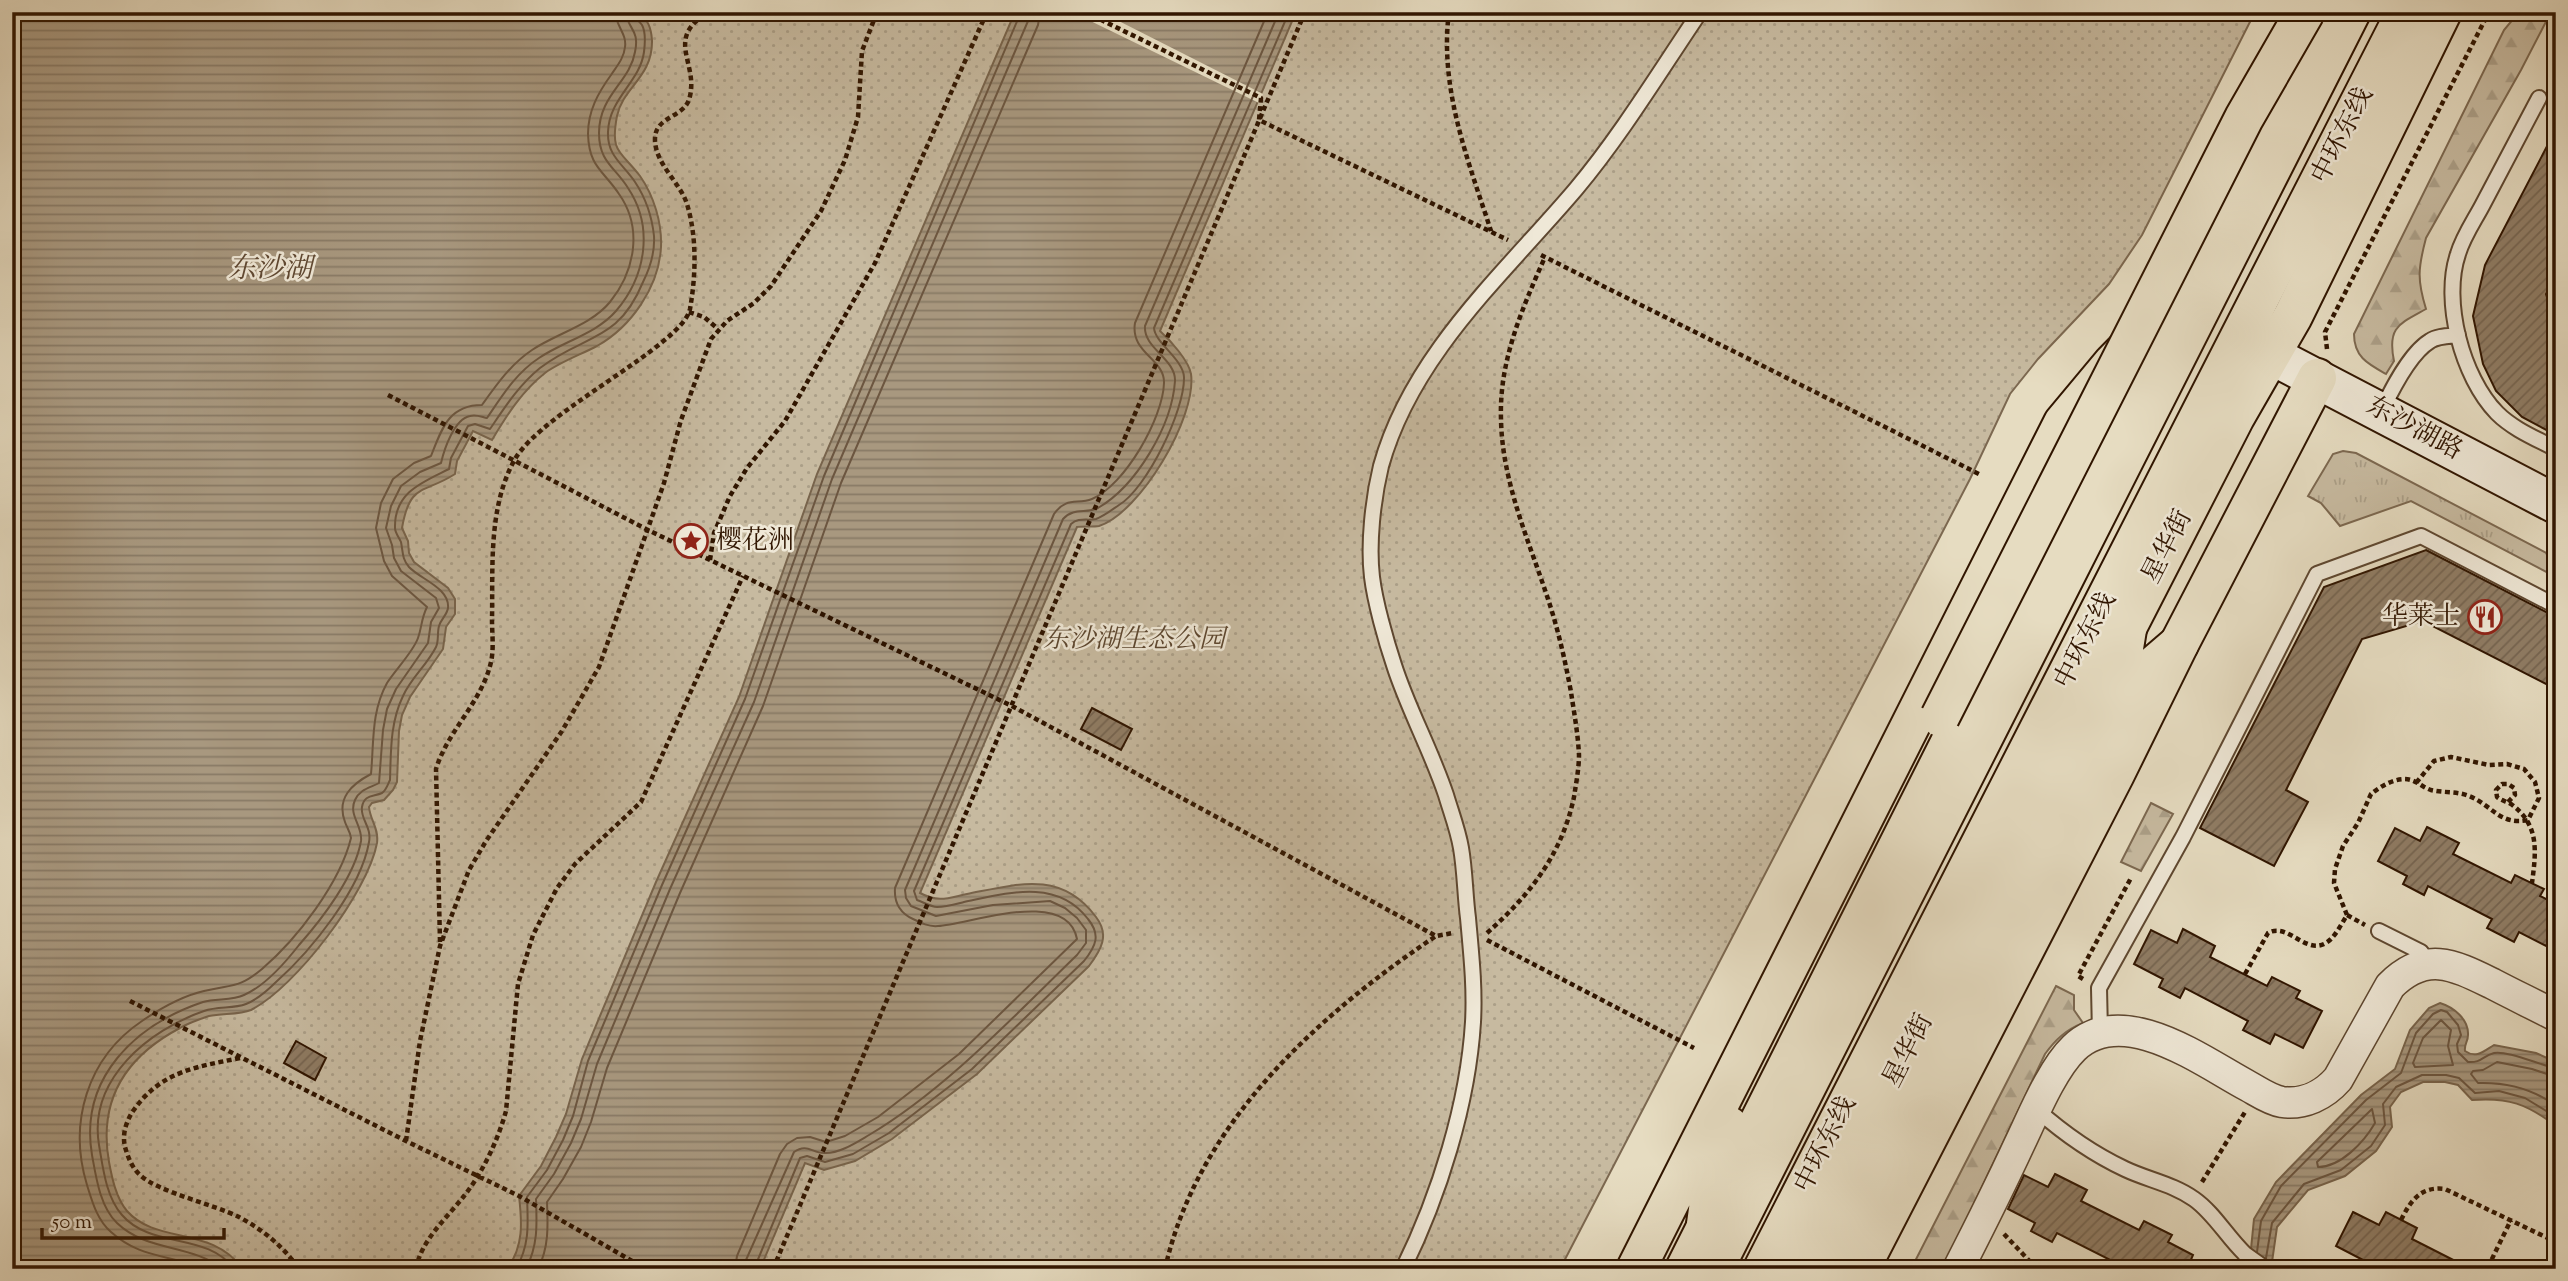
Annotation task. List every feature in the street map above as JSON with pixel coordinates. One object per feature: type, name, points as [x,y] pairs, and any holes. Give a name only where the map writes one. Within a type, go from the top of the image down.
[{"type":"main road","points":[[1704,1231],[1716,1152],[2244,118],[2305,12]]},
{"type":"main road","points":[[1685,1269],[2171,304],[2324,12]]},
{"type":"main road","name":"中环东线","points":[[1713,1269],[2351,12]]},
{"type":"main road","name":"中环东线","points":[[1763,1269],[2406,12]]},
{"type":"main road","name":"星华街","points":[[1798,1269],[2235,417],[2271,355],[2442,12]]},
{"type":"main road","points":[[1636,1269],[2063,423],[2113,363],[2171,304]]},
{"type":"main road","name":"东沙湖路","points":[[2271,355],[2556,504]]},
{"type":"main road","points":[[1860,1269],[2317,379]]},
{"type":"main road","points":[[1826,1269],[2116,698],[2129,623]]},
{"type":"main road","points":[[2116,698],[2179,644]]},
{"type":"street","points":[[1958,1269],[2036,1109],[2063,1062],[2073,1048],[2100,1033],[2141,1032],[2161,1039],[2273,1100],[2282,1102],[2303,1101],[2322,1093],[2338,1079],[2390,986],[2399,976],[2428,964],[2456,966],[2556,1016]]},
{"type":"lane","points":[[1403,1269],[1420,1235],[1440,1180],[1466,1069],[1473,1023],[1472,963],[1461,846],[1445,792],[1393,665],[1372,577],[1373,517],[1381,466],[1396,426],[1418,382],[1448,337],[1522,247],[1576,189],[1700,12]]},
{"type":"lane","points":[[2539,98],[2458,254],[2451,292],[2458,335],[2468,366],[2482,394],[2497,412],[2516,428],[2556,449]]},
{"type":"lane","points":[[2381,411],[2394,385],[2417,352],[2432,340],[2458,335]]},
{"type":"lane","points":[[2100,1033],[2099,988],[2183,837],[2317,574],[2421,536],[2556,606]]},
{"type":"lane","points":[[2379,931],[2421,952],[2428,964]]},
{"type":"lane","points":[[2036,1109],[2075,1139],[2126,1170],[2165,1183],[2193,1198],[2208,1211],[2245,1254],[2266,1269]]},
{"type":"path","points":[[440,946],[436,769],[440,754],[485,684],[492,659],[496,511],[515,460],[553,419],[670,335],[689,312],[695,254],[687,203],[662,162],[655,139],[662,122],[683,110],[688,103],[691,93],[684,41],[691,27],[709,12]]},
{"type":"path","points":[[406,1141],[421,1041],[440,946],[468,870],[562,731],[599,667],[664,483],[681,420],[711,339],[718,329],[754,303],[771,286],[821,211],[845,160],[858,117],[862,51],[877,12]]},
{"type":"path","points":[[710,560],[714,533],[730,496],[747,468],[785,421],[875,262],[987,12]]},
{"type":"path","points":[[1085,12],[1261,98],[1259,120]]},
{"type":"path","points":[[773,1269],[1305,12]]},
{"type":"path","points":[[1448,12],[1446,58],[1452,100],[1464,149],[1492,232]]},
{"type":"path","points":[[1259,120],[1545,257],[1979,474]]},
{"type":"path","points":[[1165,1269],[1187,1203],[1217,1146],[1255,1094],[1306,1037],[1393,964],[1436,936],[1469,930],[1487,933],[1535,884],[1554,855],[1569,820],[1579,757],[1563,648],[1521,524],[1506,465],[1500,419],[1506,360],[1519,316],[1545,257]]},
{"type":"path","points":[[689,312],[705,317],[718,329]]},
{"type":"path","points":[[388,395],[646,529],[1012,706],[1436,936]]},
{"type":"path","points":[[416,1269],[423,1249],[477,1176],[506,1111],[518,984],[533,935],[557,888],[575,864],[641,802],[743,576]]},
{"type":"path","points":[[2416,783],[2434,761],[2451,757],[2489,765],[2507,764],[2524,769],[2535,782],[2539,798],[2528,820]]},
{"type":"path","points":[[2379,931],[2347,915],[2334,883],[2337,860],[2371,794],[2388,783],[2409,779],[2428,789],[2468,795],[2504,819],[2516,822],[2528,820]]},
{"type":"path","points":[[2508,802],[2515,795],[2514,788],[2502,784],[2496,790],[2497,797],[2508,802],[2528,820],[2535,834],[2537,850],[2532,883]]},
{"type":"path","points":[[2099,988],[2078,976],[2131,878]]},
{"type":"path","points":[[2245,974],[2267,933],[2279,930],[2312,946],[2322,945],[2331,939],[2347,915]]},
{"type":"path","points":[[1469,930],[1694,1048]]},
{"type":"path","points":[[130,1002],[519,1196],[646,1269]]},
{"type":"path","points":[[241,1058],[179,1072],[152,1090],[140,1102],[125,1128],[127,1153],[141,1176],[168,1190],[213,1205],[241,1218],[277,1242],[299,1269]]},
{"type":"path","points":[[2193,1198],[2246,1110]]},
{"type":"path","points":[[2401,1220],[2414,1198],[2428,1189],[2445,1189],[2556,1242]]},
{"type":"path","points":[[2488,1266],[2511,1220]]},
{"type":"path","points":[[2002,1233],[2037,1269]]},
{"type":"green space","name":"东沙湖生态公园","points":[[12,12],[2255,12],[2142,235],[2109,284],[2038,359],[2010,394],[1970,479],[1560,1269],[12,1269]]},
{"type":"green space","points":[[2519,12],[2551,12],[2426,238],[2420,274],[2426,309],[2397,328],[2392,341],[2394,361],[2386,374],[2359,354],[2354,334],[2504,30]]},
{"type":"green space","points":[[2343,451],[2356,453],[2556,558],[2556,577],[2411,501],[2340,526],[2321,503],[2308,496],[2333,454]]},
{"type":"green space","points":[[2151,803],[2173,814],[2141,871],[2121,862]]},
{"type":"green space","points":[[2056,986],[2074,995],[2074,1010],[2083,1023],[2062,1036],[2045,1054],[1943,1269],[1911,1269]]},
{"type":"water","name":"东沙湖","points":[[12,12],[638,12],[647,21],[651,31],[648,63],[620,106],[615,137],[618,150],[640,176],[656,210],[661,247],[655,277],[641,304],[621,328],[597,346],[545,373],[516,404],[492,440],[473,431],[457,461],[455,474],[420,491],[409,503],[402,528],[408,541],[409,553],[414,562],[448,588],[455,599],[455,614],[446,627],[443,649],[410,697],[402,715],[397,782],[384,800],[372,803],[369,807],[377,833],[377,843],[360,887],[328,936],[269,998],[246,1012],[209,1016],[194,1021],[161,1040],[144,1052],[130,1067],[112,1100],[108,1119],[109,1162],[123,1206],[139,1221],[153,1228],[216,1246],[230,1255],[243,1269],[12,1269]]},
{"type":"water","points":[[1015,12],[1296,12],[1160,331],[1183,357],[1191,374],[1185,414],[1175,438],[1148,484],[1132,503],[1115,518],[1099,526],[1077,527],[920,893],[944,899],[1021,884],[1053,886],[1083,902],[1096,917],[1103,930],[1100,948],[1089,966],[977,1074],[892,1139],[855,1161],[824,1170],[805,1163],[760,1269],[507,1269],[519,1243],[519,1196],[541,1166],[566,1114],[582,1059],[656,882],[739,697],[817,474]]},
{"type":"water","points":[[2440,1003],[2455,1011],[2466,1024],[2468,1035],[2465,1051],[2480,1053],[2494,1045],[2536,1053],[2556,1062],[2556,1126],[2536,1112],[2517,1104],[2496,1100],[2472,1100],[2458,1085],[2445,1082],[2423,1082],[2401,1092],[2390,1107],[2392,1127],[2376,1151],[2345,1176],[2308,1190],[2277,1227],[2271,1269],[2249,1269],[2254,1219],[2276,1182],[2361,1095],[2395,1069],[2410,1030],[2429,1008]]},
{"type":"pier","points":[[1072,12],[1101,12],[1263,94],[1259,103]]},
{"type":"building","points":[[2556,129],[2556,276],[2546,294],[2556,325],[2556,435],[2522,417],[2496,391],[2483,364],[2473,316],[2485,265]]},
{"type":"building","points":[[2426,550],[2556,617],[2556,689],[2423,621],[2362,639],[2286,790],[2308,802],[2274,866],[2200,828],[2324,587]]},
{"type":"building","points":[[1092,708],[1132,729],[1121,750],[1081,729]]},
{"type":"building","points":[[2427,827],[2459,843],[2453,854],[2511,883],[2515,875],[2544,889],[2540,896],[2556,904],[2556,928],[2546,946],[2519,932],[2514,942],[2487,928],[2492,919],[2428,886],[2424,895],[2403,884],[2407,876],[2378,861],[2395,828],[2420,841]]},
{"type":"building","points":[[2183,929],[2215,946],[2210,957],[2267,986],[2272,977],[2300,991],[2296,998],[2322,1011],[2303,1048],[2275,1034],[2270,1044],[2243,1030],[2248,1021],[2185,988],[2180,998],[2159,987],[2163,979],[2134,964],[2151,930],[2177,943]]},
{"type":"building","points":[[296,1041],[326,1058],[315,1080],[284,1063]]},
{"type":"building","points":[[2055,1174],[2087,1190],[2081,1201],[2139,1230],[2144,1221],[2172,1235],[2168,1242],[2193,1255],[2187,1269],[2128,1269],[2057,1233],[2052,1242],[2031,1231],[2035,1223],[2008,1209],[2024,1175],[2048,1187]]},
{"type":"building","points":[[2353,1212],[2379,1225],[2386,1212],[2417,1228],[2412,1239],[2471,1269],[2361,1269],[2365,1261],[2336,1246]]},
{"type":"place","name":"樱花洲","points":[[691,541]]},
{"type":"place","name":"华莱士","points":[[2485,617]]}]
